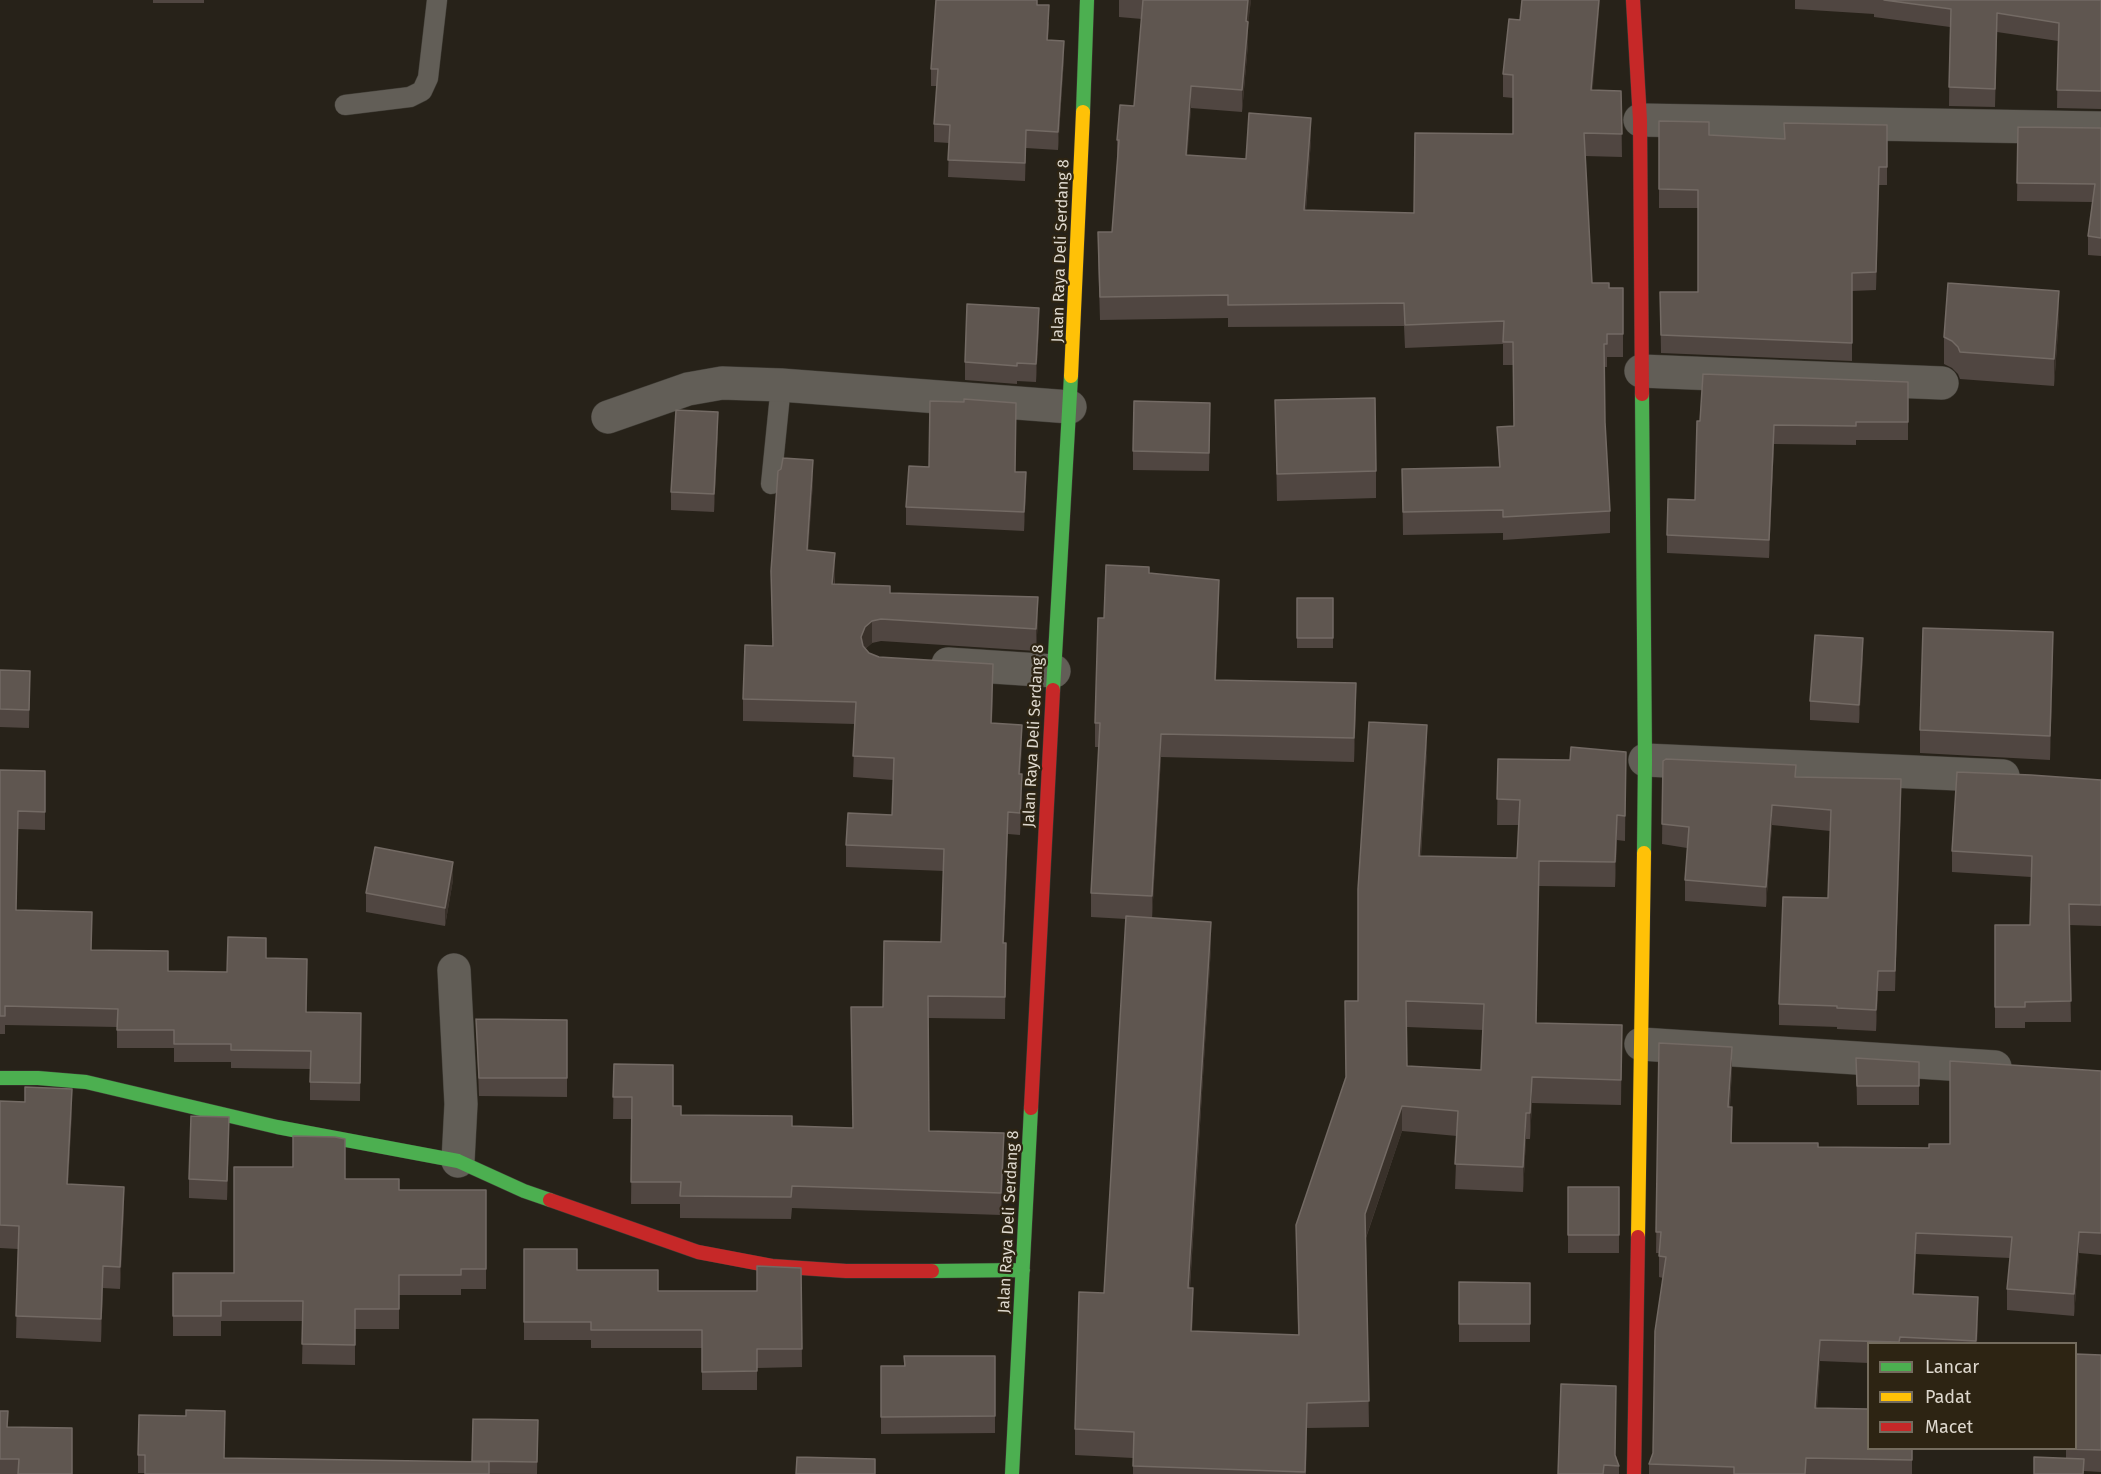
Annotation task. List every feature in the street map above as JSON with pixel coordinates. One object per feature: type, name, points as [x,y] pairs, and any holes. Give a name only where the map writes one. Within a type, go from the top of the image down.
[{"type":"street","name":"Jalan Raya Deli Serdang 8","points":[[1012,1474],[1070,407],[1087,0]]},
{"type":"street","points":[[1632,0],[1640,120],[1645,760],[1634,1474]]},
{"type":"street","points":[[1640,120],[2101,129]]},
{"type":"street","points":[[1641,371],[1942,383]]},
{"type":"street","points":[[608,417],[688,389],[722,383],[781,385],[1070,407]]},
{"type":"street","points":[[915,662],[1054,671]]},
{"type":"street","points":[[1645,760],[2032,777]]},
{"type":"street","points":[[454,970],[461,1104],[458,1161]]},
{"type":"street","points":[[1641,1044],[2019,1069]]},
{"type":"street","points":[[0,1078],[86,1082],[277,1127],[458,1161],[524,1191],[698,1252],[772,1266],[846,1271],[1023,1270]]},
{"type":"lane","points":[[345,105],[410,97],[422,91],[428,78],[437,0]]},
{"type":"lane","points":[[771,484],[781,385]]},
{"type":"building","points":[[936,0],[1037,0],[1037,5],[1049,5],[1047,40],[1064,41],[1058,132],[1026,130],[1025,163],[948,160],[950,125],[934,124],[938,69],[931,69]]},
{"type":"building","points":[[1143,0],[1248,0],[1242,90],[1191,86],[1186,155],[1246,159],[1249,113],[1311,118],[1304,210],[1414,213],[1415,133],[1513,134],[1513,75],[1503,74],[1509,19],[1520,20],[1522,0],[1599,0],[1591,90],[1621,91],[1622,134],[1584,133],[1592,283],[1609,283],[1609,288],[1623,288],[1623,334],[1607,334],[1607,344],[1604,344],[1605,422],[1610,511],[1503,517],[1503,510],[1403,512],[1402,469],[1500,467],[1497,427],[1514,426],[1513,342],[1503,342],[1504,321],[1405,325],[1404,303],[1228,305],[1228,295],[1100,297],[1098,232],[1112,232],[1120,105],[1134,106]]},
{"type":"building","points":[[1884,0],[2101,0],[2101,91],[2057,90],[2059,23],[1997,13],[1995,89],[1949,87],[1951,9]]},
{"type":"building","points":[[1659,121],[1709,122],[1709,135],[1785,139],[1784,123],[1887,125],[1887,167],[1879,167],[1876,272],[1852,273],[1852,343],[1661,335],[1660,292],[1698,292],[1698,190],[1659,189]]},
{"type":"building","points":[[2018,127],[2101,128],[2101,238],[2088,236],[2095,184],[2017,183]]},
{"type":"building","points":[[1948,283],[2059,291],[2054,359],[1960,352],[1952,341],[1944,337]]},
{"type":"building","points":[[967,304],[1039,308],[1036,364],[1017,363],[1017,366],[965,362]]},
{"type":"building","points":[[1703,374],[1908,382],[1908,422],[1856,422],[1856,426],[1774,425],[1769,540],[1667,535],[1668,499],[1695,500],[1697,421],[1700,421]]},
{"type":"building","points":[[1375,398],[1376,471],[1277,474],[1275,400]]},
{"type":"building","points":[[964,399],[1016,403],[1015,472],[1026,472],[1024,512],[906,507],[909,466],[929,467],[930,401],[964,402]]},
{"type":"building","points":[[1134,401],[1210,403],[1209,453],[1133,451]]},
{"type":"building","points":[[676,410],[718,412],[714,494],[671,492]]},
{"type":"building","points":[[783,458],[813,460],[807,550],[835,553],[832,584],[890,586],[890,593],[1038,597],[1036,629],[881,619],[872,621],[865,627],[861,637],[863,646],[869,653],[879,657],[993,664],[991,723],[1022,725],[1019,774],[1022,774],[1020,813],[1008,812],[1003,943],[1006,943],[1005,997],[928,996],[929,1131],[1004,1133],[1001,1193],[792,1186],[791,1197],[680,1196],[681,1182],[631,1182],[632,1097],[613,1097],[614,1064],[673,1065],[673,1106],[681,1106],[681,1115],[792,1116],[792,1126],[853,1128],[851,1007],[883,1007],[884,941],[941,942],[944,849],[846,845],[848,813],[892,815],[894,758],[853,756],[856,702],[743,699],[745,645],[773,646],[771,571],[778,471],[781,469]]},
{"type":"building","points":[[1106,565],[1149,567],[1149,573],[1219,580],[1215,680],[1356,683],[1354,738],[1161,734],[1152,896],[1091,893],[1100,723],[1095,723],[1098,618],[1104,618]]},
{"type":"building","points":[[1297,598],[1333,598],[1333,638],[1297,638]]},
{"type":"building","points":[[1923,628],[2053,632],[2050,736],[1920,730]]},
{"type":"building","points":[[1815,635],[1863,638],[1859,705],[1810,701]]},
{"type":"building","points":[[0,670],[30,671],[29,710],[0,709]]},
{"type":"building","points":[[1369,722],[1427,725],[1419,856],[1517,858],[1520,800],[1497,799],[1498,759],[1570,760],[1571,747],[1626,752],[1625,816],[1617,815],[1615,862],[1539,861],[1536,1023],[1622,1025],[1621,1080],[1532,1077],[1530,1113],[1526,1113],[1523,1167],[1455,1164],[1458,1111],[1402,1106],[1365,1214],[1369,1401],[1307,1403],[1305,1472],[1133,1466],[1134,1432],[1075,1429],[1079,1292],[1104,1293],[1126,916],[1211,922],[1188,1288],[1193,1288],[1191,1331],[1299,1335],[1296,1225],[1346,1077],[1345,1001],[1358,1001],[1358,889]],"holes":[[[1406,1001],[1484,1004],[1481,1070],[1407,1066]]]},
{"type":"building","points":[[1666,759],[1796,765],[1795,777],[1901,779],[1895,971],[1878,971],[1876,1010],[1779,1004],[1783,897],[1828,898],[1831,810],[1772,805],[1766,887],[1685,880],[1689,827],[1662,824],[1663,761]]},
{"type":"building","points":[[0,770],[45,771],[45,812],[18,811],[16,910],[92,912],[91,950],[168,951],[168,971],[227,972],[228,937],[266,938],[266,958],[307,959],[306,1012],[361,1013],[360,1083],[310,1082],[311,1051],[231,1050],[231,1044],[174,1044],[174,1030],[117,1030],[118,1009],[5,1006],[5,1016],[0,1016]]},
{"type":"building","points":[[1957,772],[2101,780],[2101,905],[2069,904],[2071,1001],[2025,1002],[2025,1007],[1995,1007],[1995,925],[2030,925],[2032,856],[1952,851]]},
{"type":"building","points":[[375,847],[453,862],[445,908],[366,893]]},
{"type":"building","points":[[476,1019],[567,1020],[567,1078],[479,1078]]},
{"type":"building","points":[[1659,1043],[1732,1047],[1728,1107],[1732,1107],[1731,1143],[1818,1143],[1818,1147],[1929,1148],[1929,1144],[1950,1144],[1950,1061],[2101,1071],[2101,1233],[2079,1232],[2074,1294],[2007,1289],[2012,1237],[1916,1233],[1913,1294],[1978,1297],[1976,1341],[1900,1337],[1899,1342],[1820,1340],[1815,1408],[1867,1409],[1867,1450],[1912,1450],[1912,1460],[1806,1458],[1805,1474],[1734,1474],[1734,1467],[1649,1464],[1653,1453],[1655,1331],[1666,1257],[1659,1256],[1661,1232],[1656,1232]]},
{"type":"building","points":[[1856,1058],[1919,1062],[1919,1086],[1857,1086]]},
{"type":"building","points":[[25,1087],[72,1089],[67,1184],[124,1187],[120,1267],[103,1266],[101,1319],[16,1316],[19,1226],[0,1225],[0,1101],[25,1102]]},
{"type":"building","points":[[191,1116],[229,1117],[227,1181],[189,1179]]},
{"type":"building","points":[[293,1136],[345,1139],[345,1179],[399,1179],[399,1190],[486,1190],[486,1269],[461,1269],[461,1275],[399,1275],[399,1309],[355,1309],[355,1345],[302,1344],[303,1301],[221,1301],[221,1316],[173,1316],[173,1273],[234,1273],[234,1167],[293,1167]]},
{"type":"building","points":[[1568,1187],[1619,1187],[1619,1235],[1568,1235]]},
{"type":"building","points":[[524,1249],[577,1249],[577,1270],[658,1270],[658,1291],[757,1291],[757,1266],[801,1268],[802,1349],[757,1349],[757,1371],[702,1372],[702,1330],[591,1330],[591,1322],[524,1322]]},
{"type":"building","points":[[1459,1282],[1530,1283],[1530,1324],[1459,1324]]},
{"type":"building","points":[[2077,1354],[2101,1355],[2101,1450],[2077,1449]]},
{"type":"building","points":[[904,1356],[995,1356],[995,1416],[881,1417],[881,1366],[905,1366]]},
{"type":"building","points":[[1561,1384],[1616,1386],[1615,1455],[1619,1466],[1604,1465],[1603,1474],[1558,1474]]},
{"type":"building","points":[[186,1410],[225,1411],[224,1458],[489,1462],[489,1474],[145,1474],[145,1455],[138,1455],[139,1415],[186,1416]]},
{"type":"building","points":[[0,1411],[8,1411],[7,1427],[72,1428],[72,1474],[18,1474],[19,1459],[0,1459]]},
{"type":"building","points":[[473,1419],[538,1420],[537,1462],[472,1461]]},
{"type":"building","points":[[797,1457],[875,1459],[875,1474],[796,1474]]},
{"type":"building","points":[[2034,1457],[2084,1459],[2083,1474],[2034,1474]]},
{"type":"traffic: fast","points":[[1083,112],[1087,0]]},
{"type":"traffic: fast","points":[[1053,690],[1071,376]]},
{"type":"traffic: fast","points":[[1642,394],[1644,853]]},
{"type":"traffic: fast","points":[[0,1078],[86,1082],[277,1127],[458,1161],[524,1191],[550,1200]]},
{"type":"traffic: fast","points":[[1012,1474],[1031,1108]]},
{"type":"traffic: fast","points":[[932,1271],[1023,1270]]},
{"type":"traffic: slow","points":[[1071,376],[1083,112]]},
{"type":"traffic: slow","points":[[1638,1237],[1644,853]]},
{"type":"traffic: jam","points":[[1633,0],[1640,120],[1642,394]]},
{"type":"traffic: jam","points":[[1031,1108],[1053,690]]},
{"type":"traffic: jam","points":[[550,1200],[698,1252],[772,1266],[846,1271],[932,1271]]},
{"type":"traffic: jam","points":[[1634,1474],[1638,1237]]}]
